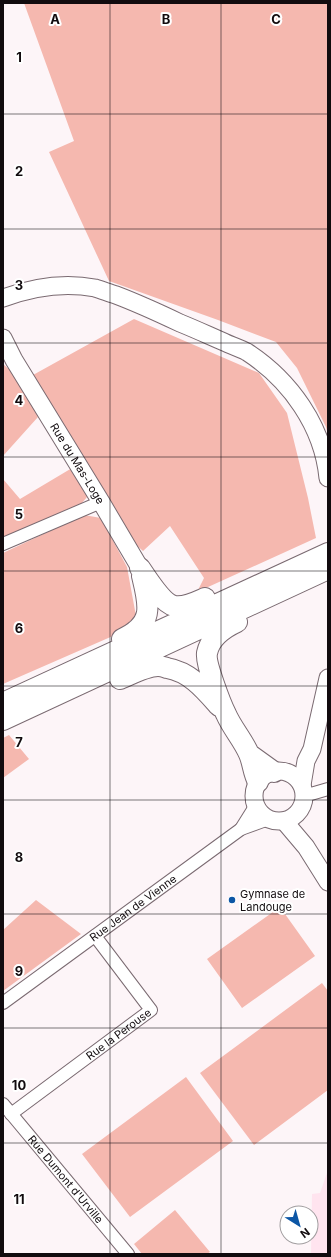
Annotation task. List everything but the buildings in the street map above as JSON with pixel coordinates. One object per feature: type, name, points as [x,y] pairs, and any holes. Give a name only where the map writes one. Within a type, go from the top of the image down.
[{"type":"highway","points":[[60,677],[328,553]]},
{"type":"highway","points":[[140,568],[163,599],[173,606],[183,606],[196,602],[258,575],[294,568]]},
{"type":"highway","points":[[3,715],[60,677],[88,655],[127,637],[140,627],[146,616],[148,601],[140,568]]},
{"type":"highway","points":[[3,715],[328,569]]},
{"type":"highway","points":[[225,714],[208,667],[206,654],[214,638],[229,626],[328,578]]},
{"type":"highway","points":[[3,715],[26,718],[140,671],[158,666],[171,668],[188,675],[203,687],[225,714],[249,754],[272,775]]},
{"type":"main road","points":[[3,312],[7,296],[57,285],[75,285],[97,288],[245,352],[275,373],[289,388],[307,412],[327,464],[328,478]]},
{"type":"main road","name":"Rue du Mas-Loge","points":[[3,338],[9,357],[101,502],[140,568]]},
{"type":"main road","points":[[306,847],[302,798],[306,761],[312,749],[328,678]]},
{"type":"main road","points":[[272,775],[293,776],[302,798],[292,818],[284,821],[275,821],[261,812],[254,800],[254,792],[272,775],[306,761]]},
{"type":"main road","points":[[284,821],[306,847],[328,882]]},
{"type":"street","points":[[3,544],[101,502]]},
{"type":"street","points":[[302,798],[328,789]]},
{"type":"street","name":"Rue Jean de Vienne","points":[[3,1003],[241,829],[261,812]]},
{"type":"street","name":"Rue la Perouse","points":[[7,1109],[151,1010],[95,936]]},
{"type":"street","name":"Rue Dumont d'Urville","points":[[7,1109],[128,1254]]},
{"type":"shaded area","points":[[24,3],[328,3],[328,435],[326,427],[297,368],[276,342],[109,281],[49,152],[74,141]]},
{"type":"shaded area","points":[[134,319],[259,373],[287,413],[308,498],[316,538],[197,592],[204,578],[170,526],[143,551],[134,543],[33,375]]},
{"type":"shaded area","points":[[3,364],[18,377],[38,417],[3,456]]},
{"type":"shaded area","points":[[72,468],[88,496],[81,504],[3,538],[3,479],[20,499]]},
{"type":"shaded area","points":[[84,515],[101,518],[127,567],[136,616],[122,632],[3,684],[3,553]]},
{"type":"shaded area","points":[[9,735],[29,759],[3,778],[3,738]]},
{"type":"shaded area","points":[[36,900],[81,934],[3,991],[3,930]]},
{"type":"shaded area","points":[[280,907],[315,956],[242,1008],[207,959]]},
{"type":"shaded area","points":[[322,983],[328,991],[328,1090],[254,1145],[200,1073]]},
{"type":"shaded area","points":[[186,1077],[233,1141],[130,1217],[82,1154]]},
{"type":"shaded area","points":[[328,1170],[328,1254],[311,1254],[311,1245],[319,1245],[319,1205],[312,1205],[312,1194],[320,1193]]},
{"type":"shaded area","points":[[175,1210],[210,1252],[207,1254],[142,1254],[134,1244]]},
{"type":"place","name":"Gymnase de Landouge","points":[[232,900]]}]
